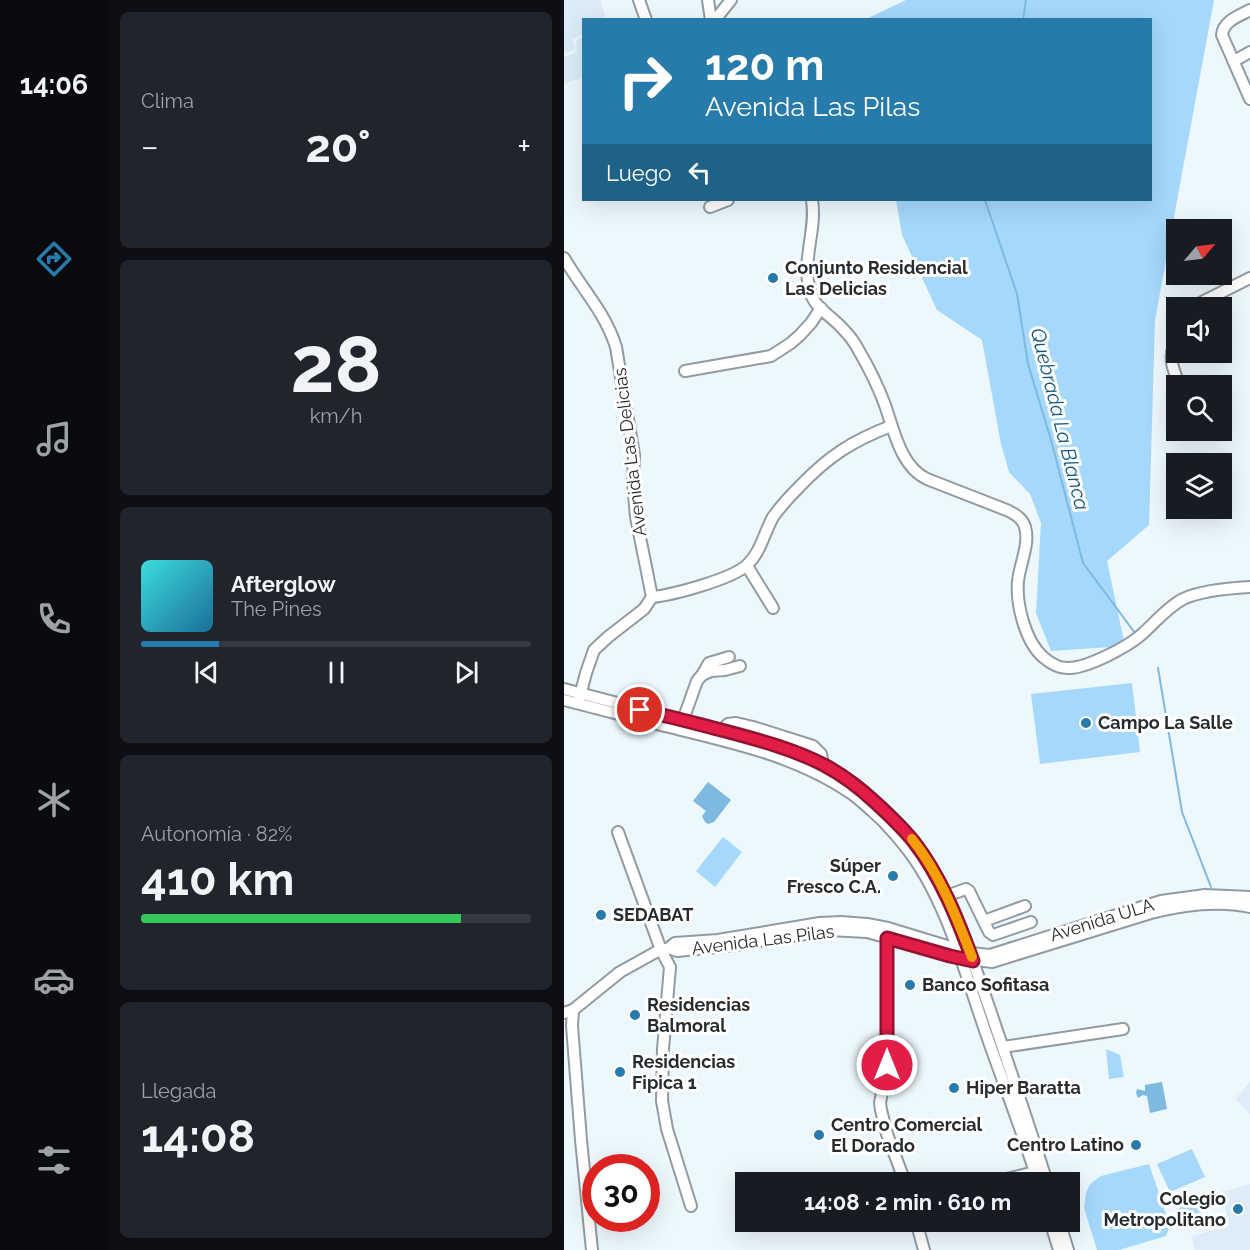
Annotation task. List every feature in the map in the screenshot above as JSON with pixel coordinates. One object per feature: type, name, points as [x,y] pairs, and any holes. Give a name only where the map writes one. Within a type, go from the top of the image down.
[{"type":"street","points":[[639,0],[645,18]]},
{"type":"street","points":[[708,0],[712,18]]},
{"type":"street","points":[[715,18],[731,0]]},
{"type":"street","points":[[1250,10],[1223,28],[1223,39],[1250,99]]},
{"type":"street","points":[[1234,61],[1250,51]]},
{"type":"street","points":[[710,207],[725,201]]},
{"type":"street","points":[[812,201],[813,217],[807,279],[812,297],[820,308],[843,329],[859,350],[911,467],[919,475],[1010,511],[1025,525],[1025,547],[1018,581],[1019,598],[1024,625],[1035,648],[1042,656],[1053,665],[1067,668],[1099,660],[1142,635],[1160,616],[1183,599],[1250,587]]},
{"type":"street","name":"Avenida Las Delicias","points":[[564,258],[569,276],[592,299],[611,331],[616,347],[634,455],[633,482],[636,518],[652,597]]},
{"type":"street","points":[[1212,297],[1250,278]]},
{"type":"street","points":[[685,371],[771,356],[795,339],[811,323],[820,308]]},
{"type":"street","points":[[579,699],[594,651],[644,609],[652,597],[669,595],[723,578],[747,566],[759,549],[772,519],[787,499],[814,471],[846,447],[891,426]]},
{"type":"street","points":[[747,566],[773,608]]},
{"type":"street","points":[[682,720],[697,681],[709,663],[729,657]]},
{"type":"street","points":[[702,675],[711,671],[740,666]]},
{"type":"street","points":[[586,673],[564,689],[579,699],[766,753],[804,767],[845,789],[880,818],[909,852],[928,881],[965,955],[1003,1047],[1044,1172]]},
{"type":"street","points":[[564,700],[579,699],[721,730],[728,723],[736,723],[813,746],[821,754],[823,764],[852,782],[892,818],[914,841],[939,881],[954,913],[987,1037],[1034,1172]]},
{"type":"street","points":[[618,832],[665,949],[670,967],[663,1049],[662,1101],[667,1129],[691,1206]]},
{"type":"street","points":[[946,896],[969,891],[989,932],[993,935],[1031,922]]},
{"type":"street","name":"Avenida ULA","points":[[965,955],[990,955],[1161,901],[1205,895],[1250,897]]},
{"type":"street","name":"Avenida ULA","points":[[965,955],[992,962],[1174,908],[1210,904],[1250,907]]},
{"type":"street","points":[[984,921],[1025,906]]},
{"type":"street","name":"Avenida Las Pilas","points":[[568,1011],[620,972],[675,943],[718,940],[820,923],[861,923],[887,933],[965,955]]},
{"type":"street","points":[[887,933],[887,1065],[880,1110],[901,1172]]},
{"type":"street","points":[[568,1011],[572,1026],[592,1250]]},
{"type":"street","points":[[1003,1047],[1123,1029]]},
{"type":"street","points":[[919,1232],[924,1250]]},
{"type":"street","points":[[1053,1232],[1059,1250]]},
{"type":"street","points":[[1062,1232],[1068,1250]]},
{"type":"shaded area","points":[[564,0],[600,0],[606,18],[582,18],[582,34],[572,39],[575,50],[564,53]]},
{"type":"shaded area","points":[[906,0],[1214,0],[1174,219],[1166,219],[1166,260],[1155,320],[1149,525],[1107,561],[1125,646],[1051,651],[1036,613],[1041,523],[1030,494],[1009,472],[1001,444],[982,340],[937,310],[902,235],[896,201],[1152,201],[1152,18],[868,18]]},
{"type":"shaded area","points":[[582,38],[582,77],[564,84],[564,57],[577,52],[576,41]]},
{"type":"shaded area","name":"Campo La Salle","points":[[1132,683],[1140,752],[1040,764],[1031,694]]},
{"type":"shaded area","points":[[708,782],[731,800],[714,822],[708,824],[702,816],[706,811],[693,801]]},
{"type":"shaded area","points":[[723,837],[742,852],[715,887],[696,871]]},
{"type":"shaded area","points":[[1106,1049],[1120,1055],[1124,1077],[1109,1079]]},
{"type":"shaded area","points":[[1162,1082],[1167,1109],[1150,1113],[1147,1096],[1143,1095],[1138,1098],[1137,1089],[1145,1091],[1145,1085]]},
{"type":"shaded area","points":[[1250,1082],[1250,1114],[1235,1099]]},
{"type":"shaded area","points":[[1192,1149],[1205,1177],[1170,1192],[1157,1164]]},
{"type":"shaded area","points":[[1149,1164],[1170,1226],[1166,1236],[1119,1250],[1097,1250],[1084,1208],[1090,1184],[1101,1176]]},
{"type":"shaded area","name":"Colegio Metropolitano","points":[[1250,1184],[1250,1250],[1195,1250],[1191,1236],[1229,1226],[1222,1192]]},
{"type":"shaded area","points":[[1192,1193],[1203,1220],[1187,1226],[1175,1201]]},
{"type":"waterway","name":"Quebrada La Blanca","points":[[1023,18],[1026,0]]},
{"type":"waterway","name":"Quebrada La Blanca","points":[[985,201],[1017,294],[1028,364],[1051,440],[1083,563],[1135,633]]},
{"type":"waterway","name":"Quebrada La Blanca","points":[[1158,668],[1182,812],[1211,887]]},
{"type":"slow traffic","points":[[912,839],[939,881],[972,957]]},
{"type":"place","name":"Conjunto Residencial Las Delicias","points":[[773,278]]},
{"type":"place","name":"Campo La Salle","points":[[1086,723]]},
{"type":"place","name":"Súper Fresco C.A.","points":[[893,876]]},
{"type":"place","name":"SEDABAT","points":[[601,915]]},
{"type":"place","name":"Banco Sofitasa","points":[[910,985]]},
{"type":"place","name":"Residencias Balmoral","points":[[635,1015]]},
{"type":"place","name":"Residencias Fipica 1","points":[[620,1072]]},
{"type":"place","name":"Hiper Baratta","points":[[954,1088]]},
{"type":"place","name":"Centro Comercial El Dorado","points":[[819,1135]]},
{"type":"place","name":"Centro Latino","points":[[1136,1145]]},
{"type":"place","name":"Colegio Metropolitano","points":[[1238,1209]]},
{"type":"route","points":[[640,710],[766,742],[823,764],[864,792],[914,841],[939,881],[973,961],[887,938],[887,1065]]}]
